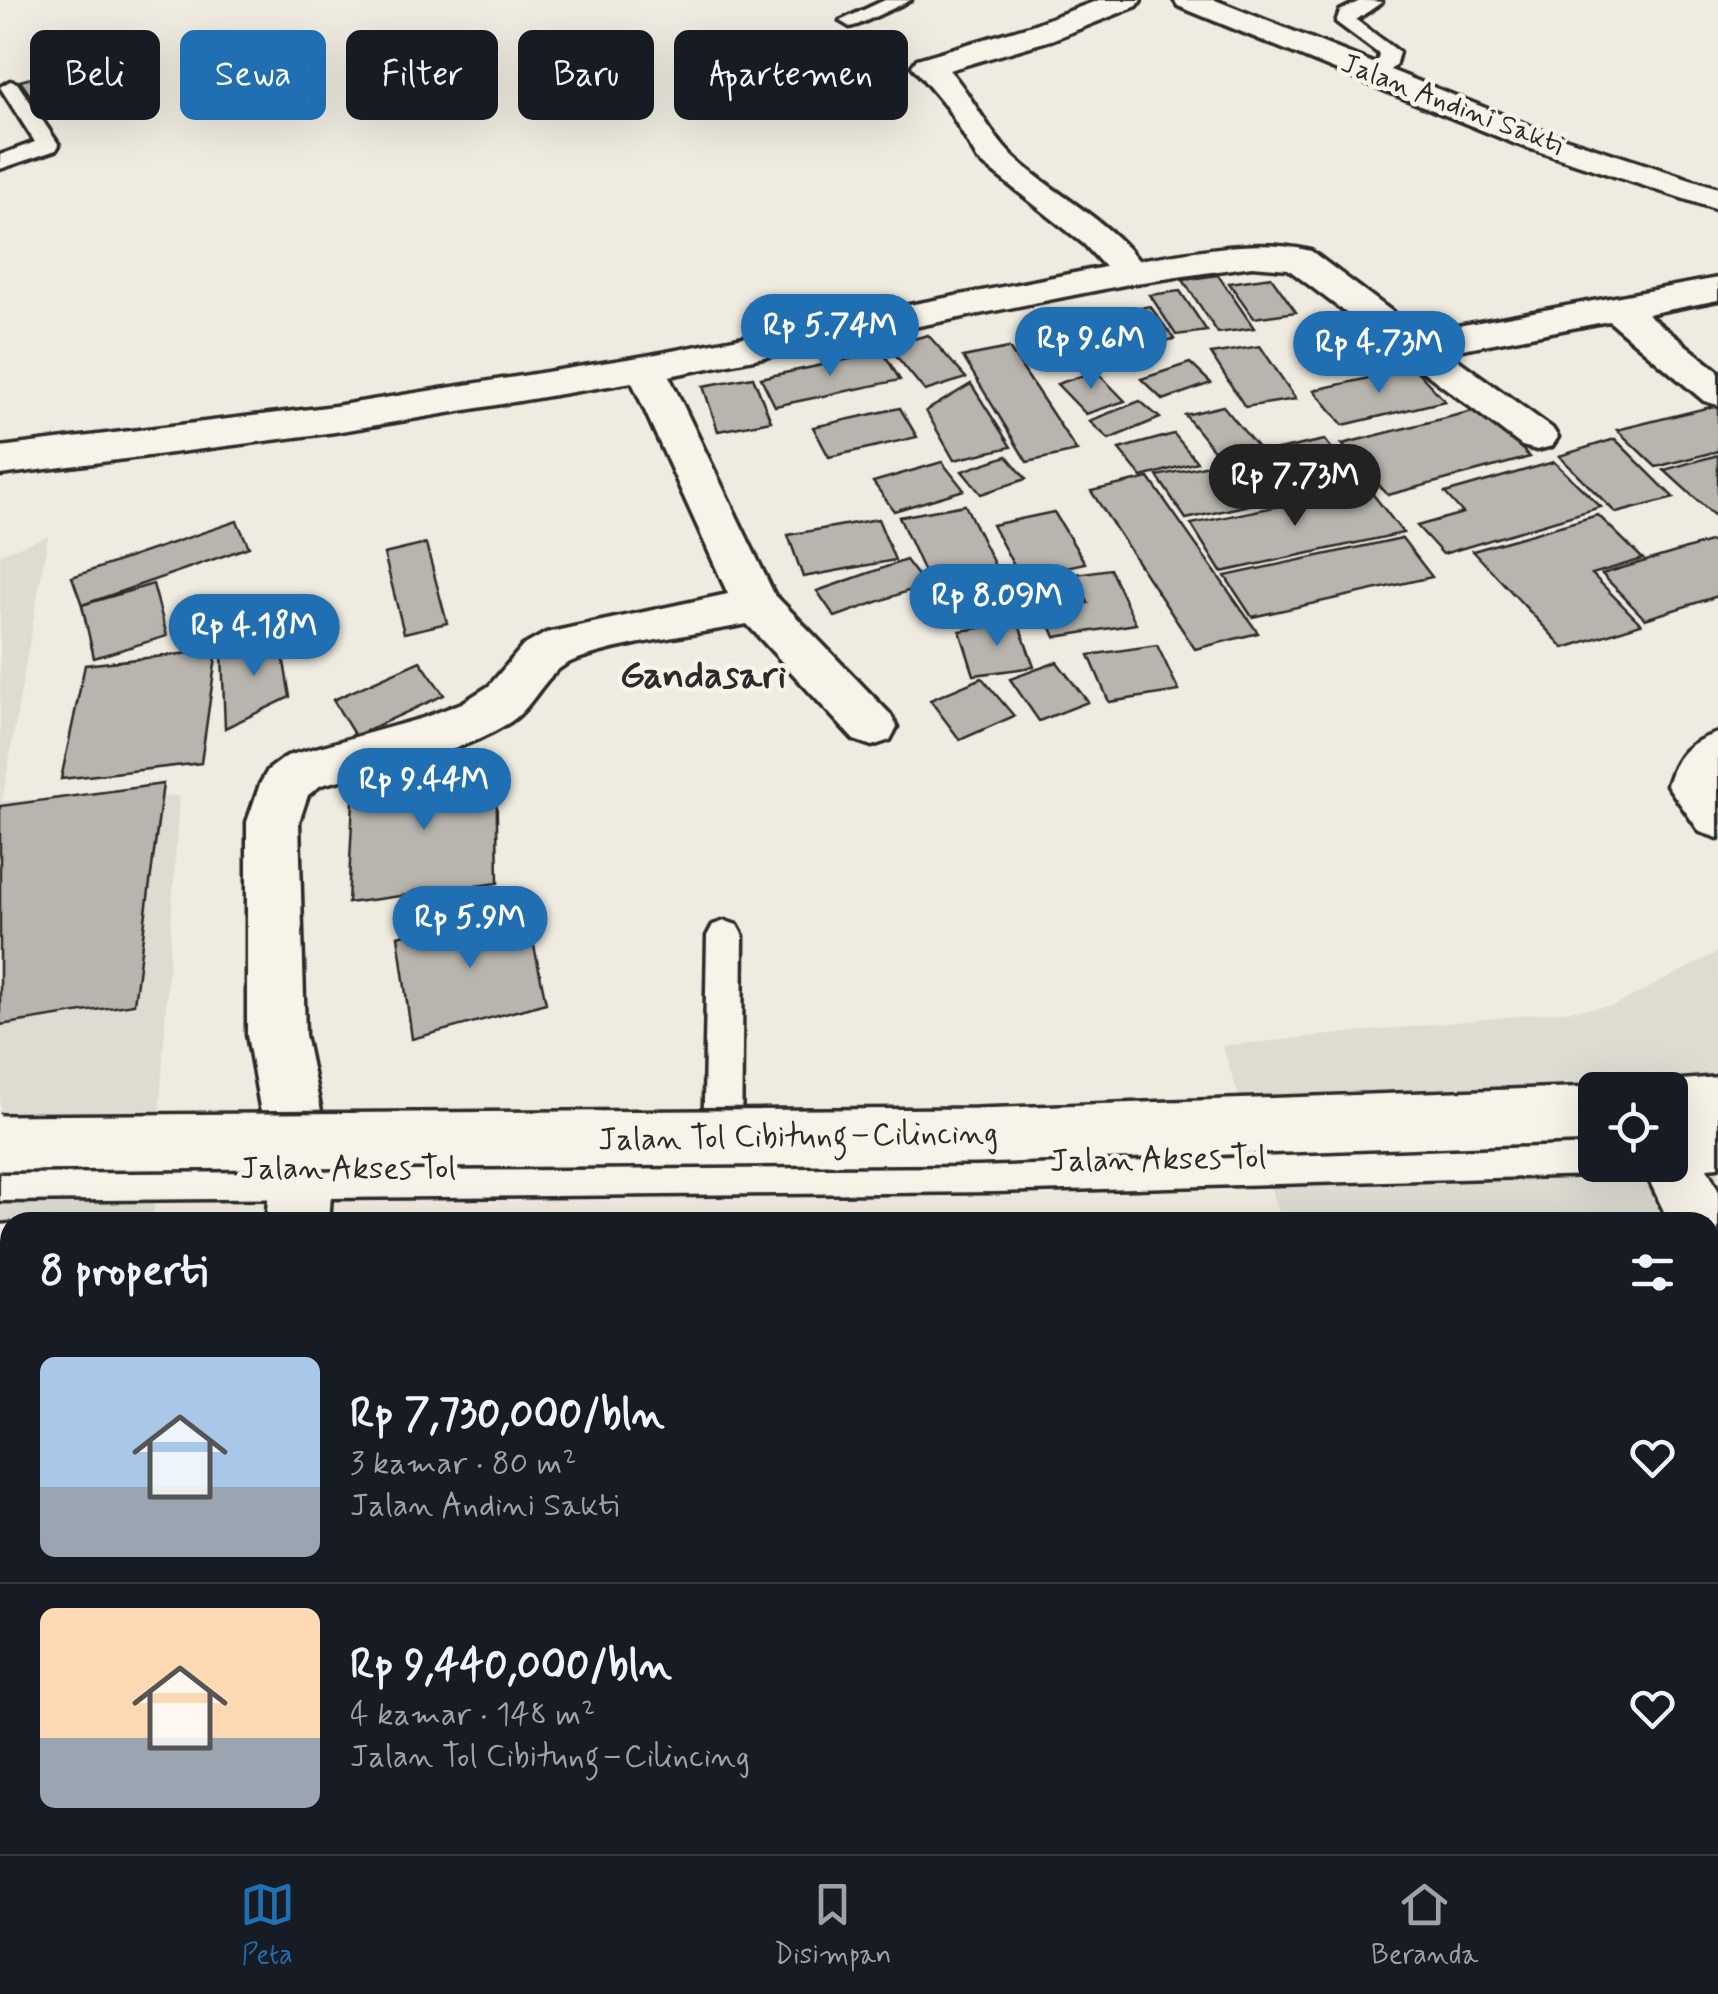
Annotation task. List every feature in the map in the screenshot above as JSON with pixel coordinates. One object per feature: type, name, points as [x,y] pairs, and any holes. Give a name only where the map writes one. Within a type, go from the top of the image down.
[{"type":"main road","points":[[1126,0],[1040,33],[928,66],[966,111],[987,150],[1030,190],[1073,214],[1113,250],[1129,273]]},
{"type":"main road","name":"Jalan Andini Sakti","points":[[1192,0],[1528,137],[1718,199]]},
{"type":"main road","points":[[0,461],[335,420],[646,368],[1129,273],[1252,255],[1298,259],[1537,438]]},
{"type":"main road","points":[[1405,340],[1447,340],[1718,289]]},
{"type":"main road","points":[[1614,306],[1718,392]]},
{"type":"main road","points":[[646,368],[734,564],[757,605],[872,728]]},
{"type":"main road","points":[[300,1195],[276,1036],[273,822],[286,784],[305,770],[465,722],[496,707],[532,663],[563,645],[757,605]]},
{"type":"main road","points":[[1718,752],[1698,766],[1692,785],[1718,818]]},
{"type":"main road","points":[[1688,1108],[1718,1105]]},
{"type":"main road","name":"Jalan Tol Cibitung–Cilincing","points":[[0,1142],[977,1136],[1578,1115]]},
{"type":"main road","points":[[1688,1142],[1718,1139]]},
{"type":"main road","name":"Jalan Akses Tol","points":[[0,1172],[300,1195],[722,1167],[1372,1157],[1578,1147]]},
{"type":"main road","points":[[1681,1182],[1696,1212]]},
{"type":"lane","points":[[850,21],[902,0]]},
{"type":"lane","points":[[1373,2],[1347,15],[1346,22],[1390,52],[1388,62],[1374,75]]},
{"type":"lane","points":[[0,162],[48,145],[10,86]]},
{"type":"lane","points":[[722,1167],[724,936]]},
{"type":"shaded area","points":[[48,536],[2,801],[179,796],[154,1212],[0,1212],[0,554]]},
{"type":"shaded area","points":[[1718,952],[1718,1212],[1279,1212],[1222,1046],[1614,1006]]},
{"type":"building","points":[[30,78],[30,95],[20,81]]},
{"type":"building","points":[[1218,275],[1254,328],[1218,333],[1183,280]]},
{"type":"building","points":[[1271,277],[1296,312],[1254,318],[1229,283]]},
{"type":"building","points":[[1180,291],[1207,331],[1176,335],[1150,295]]},
{"type":"building","points":[[1150,306],[1174,339],[1101,352],[1079,319]]},
{"type":"building","points":[[928,335],[966,378],[925,391],[888,346]]},
{"type":"building","points":[[1260,346],[1296,399],[1245,407],[1211,354]]},
{"type":"building","points":[[1009,348],[1077,451],[1027,462],[963,357]]},
{"type":"building","points":[[883,352],[900,380],[775,406],[761,378]]},
{"type":"building","points":[[1190,363],[1211,383],[1163,400],[1141,379]]},
{"type":"building","points":[[1414,368],[1445,401],[1343,425],[1314,390]]},
{"type":"building","points":[[1096,371],[1125,401],[1086,414],[1057,384]]},
{"type":"building","points":[[753,377],[771,421],[718,431],[703,386]]},
{"type":"building","points":[[971,384],[1011,447],[954,460],[926,411]]},
{"type":"building","points":[[1140,401],[1160,418],[1109,439],[1089,421]]},
{"type":"building","points":[[1718,405],[1718,451],[1656,467],[1617,430]]},
{"type":"building","points":[[1223,406],[1259,449],[1221,459],[1185,415]]},
{"type":"building","points":[[900,408],[917,437],[829,457],[813,427]]},
{"type":"building","points":[[1481,409],[1530,457],[1388,495],[1342,444]]},
{"type":"building","points":[[1174,434],[1197,462],[1142,477],[1119,449]]},
{"type":"building","points":[[1615,439],[1674,498],[1616,513],[1559,456]]},
{"type":"building","points":[[1325,440],[1357,481],[1186,519],[1157,476]]},
{"type":"building","points":[[1718,455],[1718,519],[1664,470]]},
{"type":"building","points":[[1007,456],[1026,479],[981,494],[962,471]]},
{"type":"building","points":[[942,462],[964,490],[894,511],[873,482]]},
{"type":"building","points":[[1554,462],[1601,507],[1443,554],[1417,526],[1463,513],[1445,493]]},
{"type":"building","points":[[1149,478],[1258,633],[1195,649],[1091,491]]},
{"type":"building","points":[[1368,488],[1403,533],[1221,572],[1191,524]]},
{"type":"building","points":[[965,505],[1002,580],[934,594],[899,517]]},
{"type":"building","points":[[1054,512],[1085,563],[1020,577],[992,525]]},
{"type":"building","points":[[1598,515],[1643,559],[1592,574],[1641,624],[1564,648],[1473,551]]},
{"type":"building","points":[[878,519],[895,560],[803,577],[788,535]]},
{"type":"building","points":[[237,521],[249,547],[82,605],[72,577]]},
{"type":"building","points":[[1402,538],[1432,577],[1252,617],[1225,576]]},
{"type":"building","points":[[1713,541],[1718,546],[1718,596],[1645,619],[1602,574]]},
{"type":"building","points":[[426,544],[447,623],[404,633],[384,554]]},
{"type":"building","points":[[906,560],[925,585],[835,617],[817,591]]},
{"type":"building","points":[[1110,569],[1136,624],[1055,637],[1043,609],[1088,603],[1076,574]]},
{"type":"building","points":[[153,584],[167,636],[94,658],[82,605]]},
{"type":"building","points":[[1018,622],[1034,667],[974,675],[960,631]]},
{"type":"building","points":[[279,632],[290,697],[225,728],[222,653]]},
{"type":"building","points":[[1157,645],[1179,691],[1109,702],[1089,655]]},
{"type":"building","points":[[217,650],[201,763],[61,779],[85,665]]},
{"type":"building","points":[[420,661],[444,695],[355,736],[333,700]]},
{"type":"building","points":[[1057,662],[1088,702],[1039,721],[1010,679]]},
{"type":"building","points":[[982,678],[1014,716],[960,740],[930,700]]},
{"type":"building","points":[[496,762],[498,883],[348,903],[354,780]]},
{"type":"building","points":[[163,784],[134,1004],[0,1025],[0,806]]},
{"type":"building","points":[[525,903],[546,1003],[412,1039],[398,936]]},
{"type":"district","name":"Gandasari","points":[[703,676]]}]
